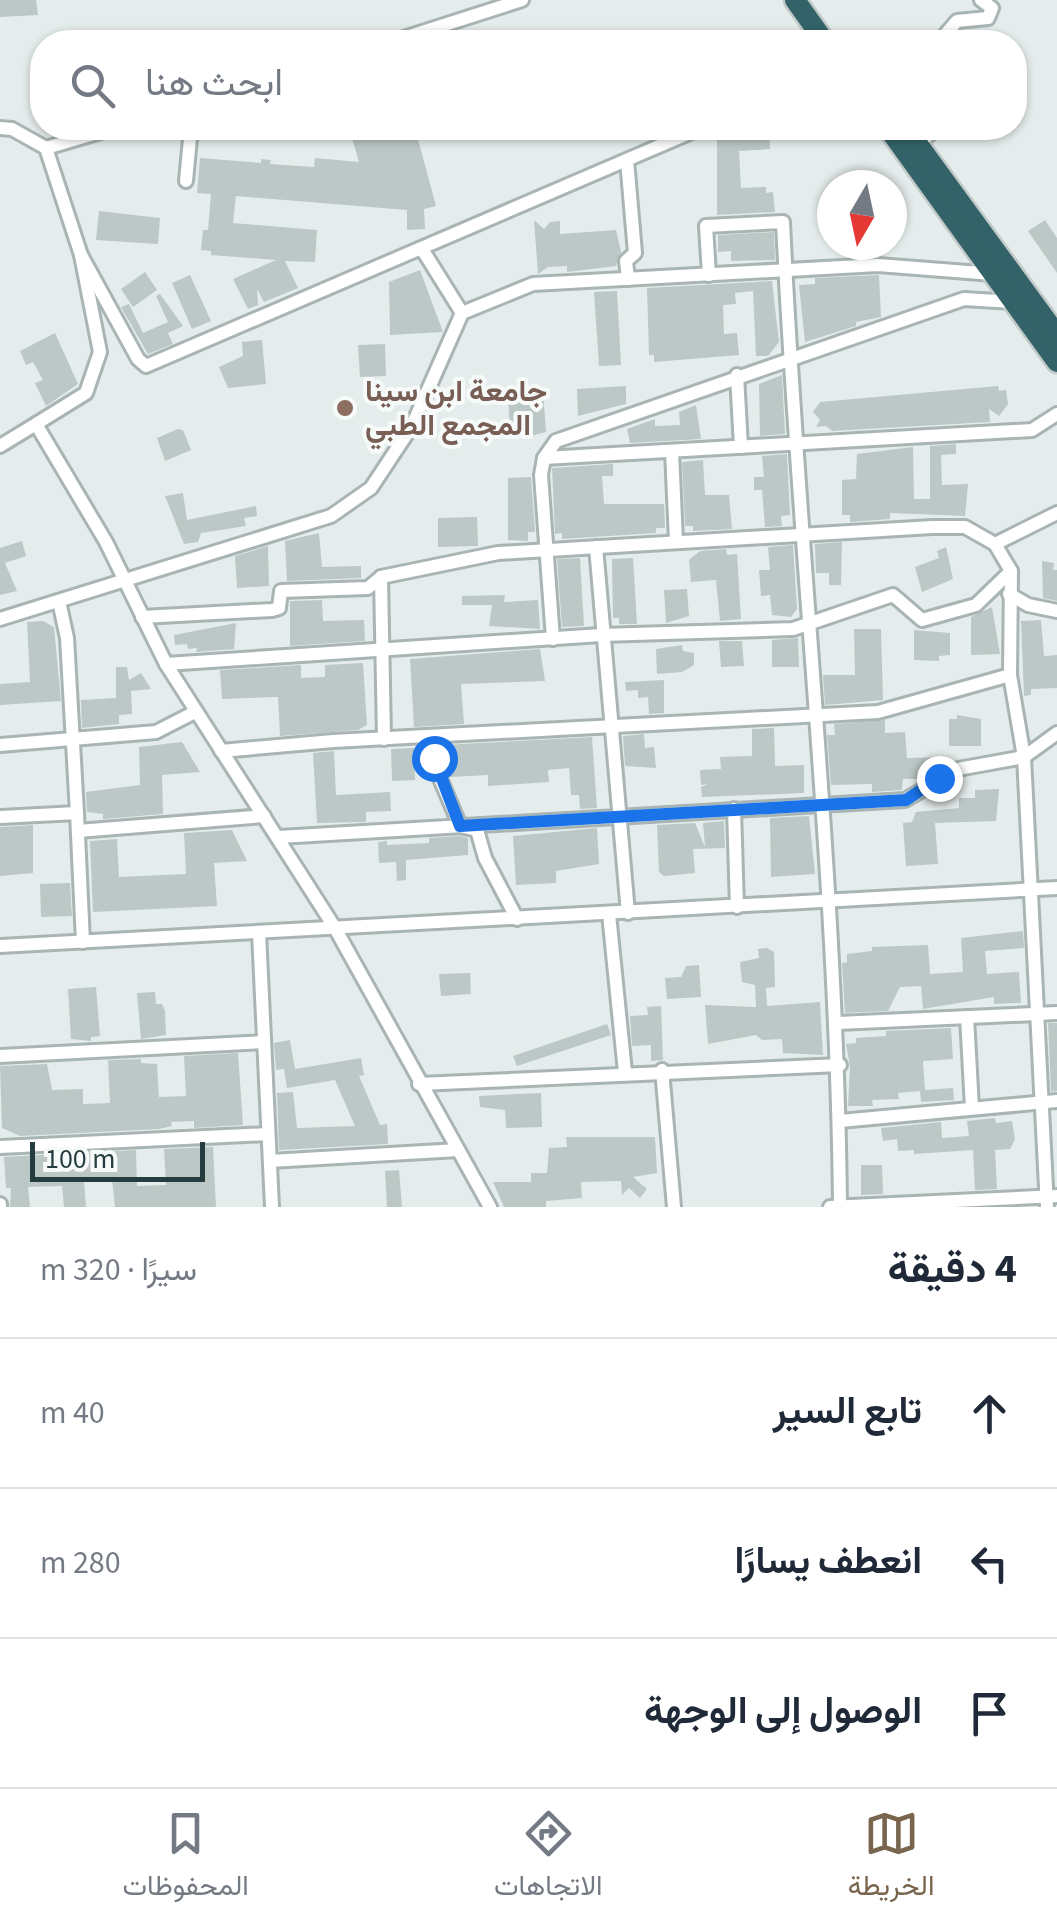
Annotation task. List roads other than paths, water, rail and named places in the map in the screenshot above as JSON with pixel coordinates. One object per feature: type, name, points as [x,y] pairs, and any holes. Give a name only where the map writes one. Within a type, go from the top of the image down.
[{"type":"highway","points":[[794,0],[817,30]]},
{"type":"highway","points":[[812,0],[833,30]]},
{"type":"highway","points":[[897,140],[1057,362]]},
{"type":"highway","points":[[916,140],[1057,335]]},
{"type":"street","points":[[428,30],[522,0]]},
{"type":"street","points":[[949,30],[957,22],[988,18],[992,8],[981,0]]},
{"type":"street","points":[[0,128],[12,129],[30,139]]},
{"type":"street","points":[[0,446],[86,393],[100,352],[81,255],[46,148],[32,140]]},
{"type":"street","points":[[46,148],[73,140]]},
{"type":"street","points":[[186,181],[190,140]]},
{"type":"street","points":[[81,255],[138,359],[146,366],[673,140]]},
{"type":"street","points":[[627,160],[635,253],[626,261],[628,279]]},
{"type":"street","points":[[709,275],[706,226],[784,222],[804,533],[806,625],[838,1023],[840,1207]]},
{"type":"street","points":[[422,249],[462,313]]},
{"type":"street","points":[[0,619],[332,516],[371,488],[412,426],[462,313],[533,284],[878,265],[994,274]]},
{"type":"street","points":[[553,639],[544,549],[544,458],[556,441],[964,299],[1014,302]]},
{"type":"street","points":[[737,375],[741,448]]},
{"type":"street","points":[[544,458],[1032,430],[1057,414]]},
{"type":"street","points":[[36,424],[106,542],[166,664],[335,928],[490,1207]]},
{"type":"street","points":[[672,450],[676,541]]},
{"type":"street","points":[[995,544],[1057,513]]},
{"type":"street","points":[[142,616],[272,610],[279,608],[281,591],[368,588],[380,577],[472,557],[544,549],[965,527],[995,544],[1012,570],[1010,675],[1024,757],[1038,1102],[1050,1200],[830,1207]]},
{"type":"street","points":[[596,546],[628,913]]},
{"type":"street","points":[[166,664],[806,625],[893,595],[922,620],[976,605],[1012,570]]},
{"type":"street","points":[[380,577],[384,740]]},
{"type":"street","points":[[1009,594],[1028,605],[1057,610]]},
{"type":"street","points":[[59,601],[67,638],[83,942]]},
{"type":"street","points":[[221,751],[610,725],[813,717],[898,708],[1010,675]]},
{"type":"street","points":[[0,745],[156,732],[195,712]]},
{"type":"street","points":[[279,837],[906,800],[958,769],[1024,757],[1057,733]]},
{"type":"street","points":[[430,739],[439,776],[460,826]]},
{"type":"street","points":[[734,809],[737,907]]},
{"type":"street","points":[[0,817],[77,813]]},
{"type":"street","points":[[78,831],[264,816]]},
{"type":"street","points":[[460,826],[477,830],[486,858],[517,918]]},
{"type":"street","points":[[0,946],[1057,888]]},
{"type":"street","points":[[609,914],[625,1072]]},
{"type":"street","points":[[260,933],[272,1207]]},
{"type":"street","points":[[838,1023],[1057,1013]]},
{"type":"street","points":[[966,1017],[972,1108]]},
{"type":"street","points":[[0,1056],[264,1042]]},
{"type":"street","points":[[420,1084],[662,1070],[840,1065]]},
{"type":"street","points":[[662,1070],[674,1207]]},
{"type":"street","points":[[840,1121],[1057,1101]]},
{"type":"street","points":[[0,1148],[268,1134]]},
{"type":"street","points":[[270,1161],[458,1150]]},
{"type":"place","name":"جامعة ابن سينا المجمع الطبي","points":[[345,408]]}]
